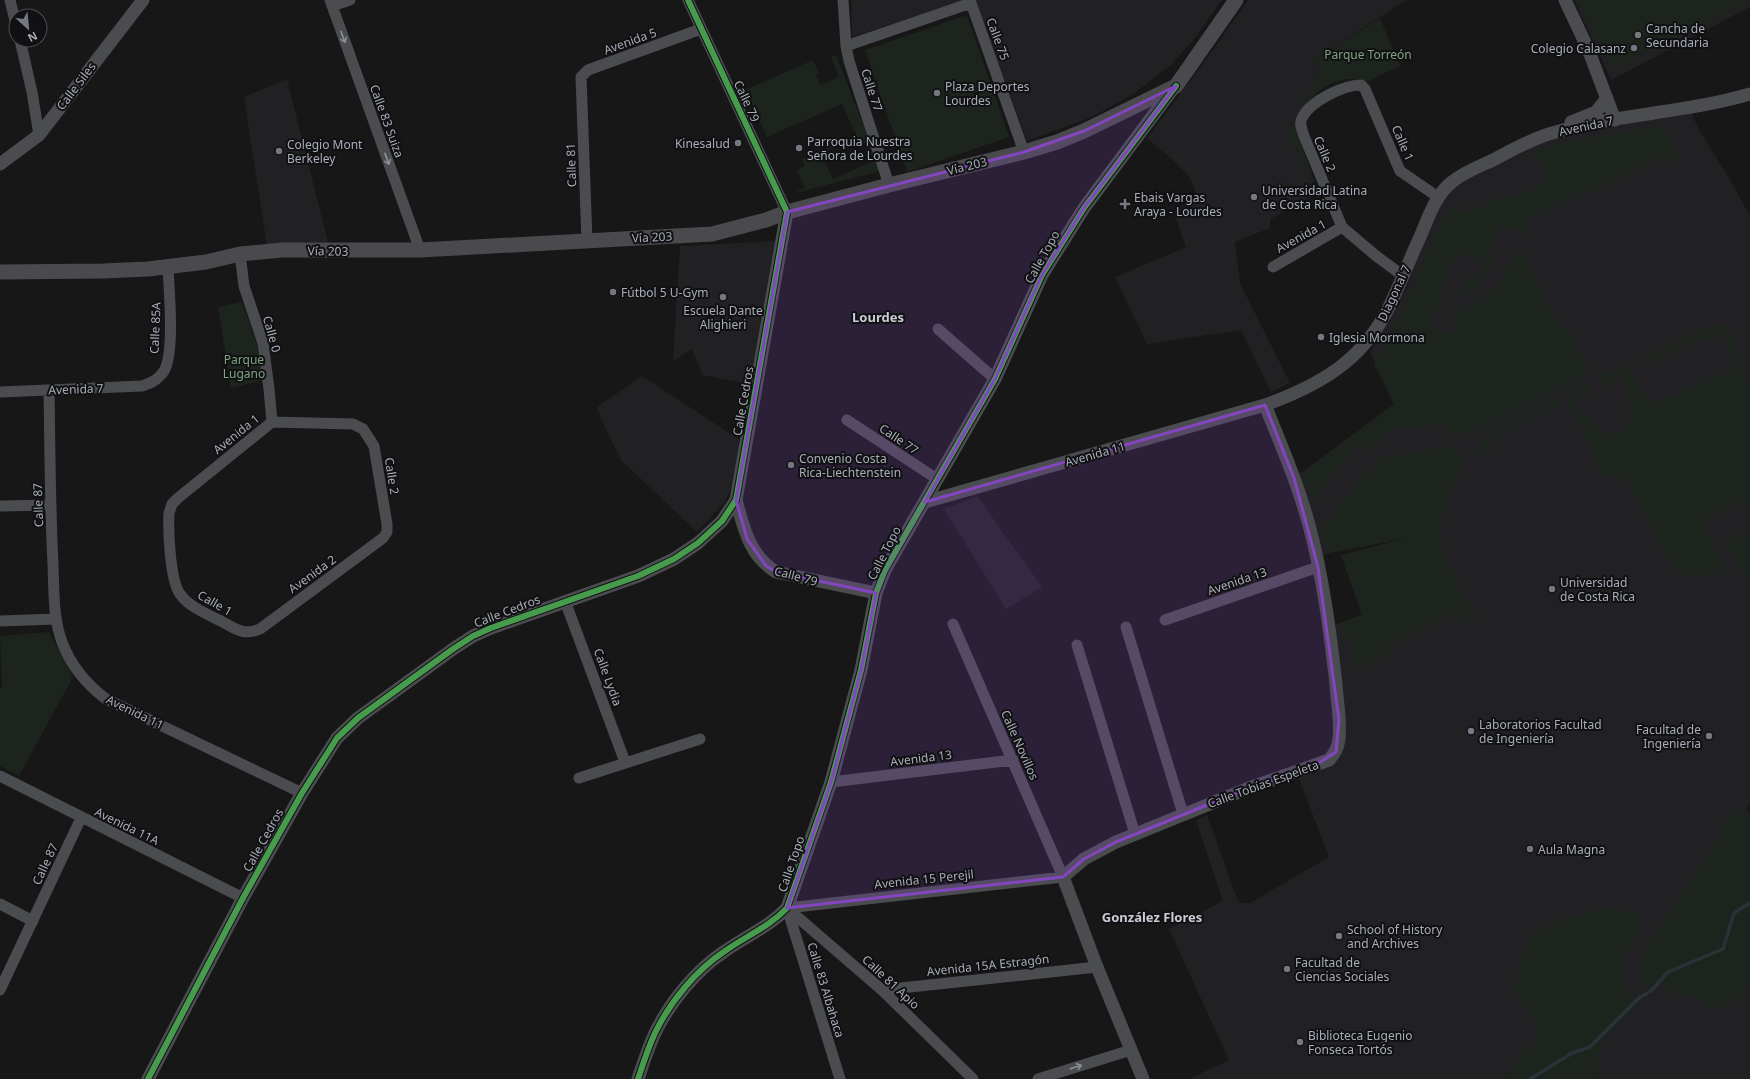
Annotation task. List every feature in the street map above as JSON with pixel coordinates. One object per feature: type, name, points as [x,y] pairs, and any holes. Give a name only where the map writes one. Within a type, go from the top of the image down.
[{"type":"main road","name":"Vía 203","points":[[0,272],[103,271],[168,267],[206,262],[240,254],[282,250],[420,250],[712,234],[889,185],[1024,152],[1084,132],[1176,86],[1236,0]]},
{"type":"street","name":"Calle Siles","points":[[0,164],[39,135],[143,0]]},
{"type":"street","points":[[331,3],[350,0]]},
{"type":"street","name":"Calle 79","points":[[688,0],[787,212]]},
{"type":"street","name":"Calle 77","points":[[843,0],[846,46],[849,61],[889,185]]},
{"type":"street","points":[[1565,0],[1588,49],[1615,120]]},
{"type":"street","name":"Calle 83 Suiza","points":[[331,3],[420,250]]},
{"type":"street","name":"Calle 75","points":[[846,46],[971,3],[1024,152]]},
{"type":"street","name":"Avenida 5","points":[[580,88],[581,77],[588,70],[701,29]]},
{"type":"street","points":[[22,48],[32,92],[39,135]]},
{"type":"street","name":"Calle 2","points":[[1361,85],[1353,85],[1344,88],[1315,102],[1302,118],[1301,125],[1304,136],[1342,227],[1397,272]]},
{"type":"street","name":"Calle 1","points":[[1361,85],[1365,89],[1400,171],[1438,197]]},
{"type":"street","name":"Calle Topo","points":[[638,1079],[655,1033],[670,1008],[692,979],[724,951],[777,918],[787,908],[831,782],[861,670],[876,593],[885,570],[995,380],[1042,275],[1084,208],[1176,86]]},
{"type":"street","name":"Calle 81","points":[[580,88],[587,241]]},
{"type":"street","name":"Avenida 7","points":[[1438,197],[1453,181],[1536,138],[1565,130],[1615,120],[1668,112],[1750,94]]},
{"type":"street","points":[[1565,130],[1571,123],[1596,112],[1607,98]]},
{"type":"street","name":"Diagonal 7","points":[[1265,405],[1305,390],[1343,365],[1364,345],[1380,324],[1395,294],[1397,272],[1438,197]]},
{"type":"street","name":"Calle Cedros","points":[[148,1079],[243,898],[302,793],[337,738],[358,718],[473,636],[565,601],[638,576],[674,559],[698,543],[722,521],[736,500],[787,212]]},
{"type":"street","name":"Avenida 1","points":[[1273,266],[1342,227]]},
{"type":"street","name":"Calle 0","points":[[240,254],[244,286],[263,343],[270,389],[272,422]]},
{"type":"street","name":"Calle 85A","points":[[151,383],[159,378],[165,369],[168,355],[168,267]]},
{"type":"street","points":[[938,329],[995,380]]},
{"type":"street","name":"Avenida 7","points":[[0,392],[142,386],[151,383]]},
{"type":"street","name":"Calle 87","points":[[49,390],[50,505],[56,619]]},
{"type":"street","name":"Avenida 11","points":[[925,502],[1265,405]]},
{"type":"street","name":"Calle Tobías Espeleta","points":[[1063,877],[1084,859],[1136,834],[1249,788],[1329,760],[1336,752],[1339,739],[1338,712],[1332,651],[1318,567],[1309,525],[1294,478],[1265,405]]},
{"type":"street","name":"Calle 77","points":[[847,420],[937,479]]},
{"type":"street","name":"Avenida 1","points":[[169,513],[172,504],[178,498],[272,422],[353,424],[363,428]]},
{"type":"street","name":"Calle 2","points":[[363,428],[374,446],[387,524],[386,532]]},
{"type":"street","name":"Calle 79","points":[[736,500],[747,539],[757,557],[766,566],[782,574],[876,593]]},
{"type":"street","points":[[0,506],[50,505]]},
{"type":"street","name":"Calle 1","points":[[169,513],[173,578],[180,595],[190,604],[239,632],[249,632]]},
{"type":"street","name":"Avenida 2","points":[[249,632],[260,629],[383,538],[386,532]]},
{"type":"street","name":"Avenida 13","points":[[1165,620],[1318,567]]},
{"type":"street","name":"Calle Lydia","points":[[565,601],[626,762]]},
{"type":"street","points":[[0,622],[56,619]]},
{"type":"street","name":"Avenida 11","points":[[56,619],[62,642],[79,675],[92,689],[106,699],[302,793]]},
{"type":"street","name":"Calle Novillos","points":[[953,624],[1063,877]]},
{"type":"street","points":[[1126,627],[1184,814]]},
{"type":"street","points":[[1077,645],[1136,834]]},
{"type":"street","points":[[578,778],[700,739]]},
{"type":"street","name":"Avenida 13","points":[[831,782],[1013,760]]},
{"type":"street","name":"Avenida 11A","points":[[0,776],[243,898]]},
{"type":"street","name":"Calle 87","points":[[0,990],[81,818]]},
{"type":"street","points":[[1063,877],[1143,1079]]},
{"type":"street","name":"Avenida 15 Perejil","points":[[787,908],[1063,877]]},
{"type":"street","points":[[0,904],[33,921]]},
{"type":"street","name":"Calle 81 Apio","points":[[787,908],[882,990],[973,1079]]},
{"type":"street","name":"Calle 83 Albahaca","points":[[787,908],[840,1079]]},
{"type":"street","name":"Avenida 15A Estragón","points":[[882,990],[1097,966]]},
{"type":"street","points":[[1038,1079],[1131,1050]]},
{"type":"highlighted area","points":[[1176,86],[1084,208],[1042,275],[995,379],[925,502],[1265,405],[1294,478],[1318,567],[1339,720],[1336,752],[1314,766],[1249,788],[1116,842],[1084,859],[1063,877],[787,908],[831,782],[861,670],[876,593],[776,572],[766,566],[747,539],[736,500],[787,212],[1024,152],[1084,131]]},
{"type":"shaded area","points":[[851,0],[965,0],[852,37]]},
{"type":"shaded area","points":[[975,0],[1222,0],[1195,38],[1170,66],[1132,95],[1092,117],[1027,141]]},
{"type":"shaded area","name":"Universidad Latina de Costa Rica","points":[[1248,0],[1406,0],[1310,63],[1320,67],[1290,136],[1318,193],[1270,219],[1270,228],[1235,242],[1240,283],[1290,383],[1271,392],[1241,330],[1147,344],[1115,277],[1186,247],[1173,211],[1198,200],[1192,182],[1189,176],[1174,161],[1147,138],[1210,54]]},
{"type":"shaded area","name":"Cancha de Secundaria","points":[[1574,0],[1750,0],[1750,7],[1611,80]]},
{"type":"shaded area","name":"Colegio Mont Berkeley","points":[[287,79],[329,246],[267,246],[244,97]]},
{"type":"shaded area","name":"Universidad de Costa Rica","points":[[1689,108],[1699,130],[1728,176],[1750,216],[1750,803],[1746,809],[1750,812],[1750,1079],[1189,1079],[1229,1060],[1169,929],[1223,901],[1196,820],[1207,815],[1237,898],[1241,903],[1250,903],[1329,857],[1296,771],[1336,752],[1329,627],[1362,615],[1341,555],[1408,538],[1329,553],[1317,560],[1294,478],[1394,404],[1370,352],[1401,298],[1410,279],[1433,205],[1447,186],[1525,144]]},
{"type":"shaded area","name":"Escuela Dante Alighieri","points":[[778,241],[753,385],[702,375],[692,349],[673,361],[680,246]]},
{"type":"shaded area","points":[[642,376],[740,440],[735,480],[725,502],[697,532],[621,460],[602,421],[597,407]]},
{"type":"shaded area","points":[[977,496],[1042,587],[1006,609],[944,509]]},
{"type":"green space","name":"Cancha de Secundaria","points":[[1577,0],[1750,0],[1750,1],[1613,70]]},
{"type":"green space","name":"Plaza Deportes Lourdes","points":[[967,15],[1009,137],[907,172],[865,50]]},
{"type":"green space","name":"Parque Torreón","points":[[1380,18],[1400,66],[1366,82],[1345,79],[1325,87],[1314,96],[1308,104],[1297,130],[1318,193],[1289,136],[1320,67],[1310,63]]},
{"type":"green space","points":[[836,55],[880,168],[877,172],[791,194],[805,188],[797,170],[805,166],[802,159],[856,135],[842,104],[767,137],[745,90],[813,60],[819,74],[816,75],[820,85],[839,77],[831,57]],"holes":[[[850,140],[860,145],[866,143],[874,161],[833,179],[821,153]]]},
{"type":"green space","points":[[1657,127],[1668,132],[1680,157],[1669,163],[1665,155],[1526,221],[1531,231],[1525,234],[1500,225],[1488,254],[1494,257],[1482,285],[1466,295],[1461,290],[1468,275],[1479,279],[1486,262],[1457,251],[1439,297],[1445,306],[1435,310],[1430,316],[1432,326],[1439,333],[1449,332],[1453,329],[1457,318],[1454,312],[1479,300],[1496,289],[1502,280],[1512,257],[1517,252],[1524,253],[1558,325],[1569,330],[1589,372],[1472,432],[1449,434],[1445,427],[1439,423],[1382,432],[1384,444],[1371,446],[1366,450],[1358,443],[1313,500],[1303,473],[1394,404],[1374,364],[1411,294],[1431,242],[1441,222],[1448,213],[1456,205],[1461,213],[1505,196],[1516,196],[1549,179],[1533,151],[1579,139]]},
{"type":"green space","name":"Parque Lugano","points":[[242,302],[257,345],[263,380],[231,388],[218,307]]},
{"type":"green space","points":[[1721,324],[1729,328],[1734,339],[1750,390],[1750,513],[1742,499],[1705,518],[1709,526],[1705,528],[1726,568],[1706,575],[1691,576],[1684,575],[1672,568],[1627,481],[1616,475],[1604,477],[1564,394],[1586,383],[1590,391],[1589,398],[1578,394],[1574,396],[1576,400],[1580,401],[1577,406],[1581,415],[1591,419],[1590,421],[1600,427],[1598,434],[1609,434],[1619,431],[1627,425],[1633,416],[1627,414],[1631,404],[1626,401],[1629,391],[1626,384],[1621,382],[1619,373],[1614,376],[1612,386],[1604,384],[1600,376],[1627,365],[1651,405],[1737,367],[1722,332],[1643,365],[1640,359],[1644,355],[1653,351]]},
{"type":"green space","points":[[1557,398],[1560,404],[1489,441],[1493,449],[1482,455],[1479,453],[1485,439],[1491,432]]},
{"type":"green space","points":[[1451,447],[1460,452],[1463,462],[1444,510],[1440,529],[1440,538],[1445,556],[1475,618],[1463,624],[1456,610],[1389,644],[1392,651],[1364,665],[1354,665],[1351,658],[1349,640],[1340,623],[1362,615],[1341,555],[1408,538],[1329,553],[1322,531],[1322,526],[1330,519],[1362,476],[1368,474],[1379,458]]},
{"type":"green space","points":[[1750,530],[1750,586],[1725,543]]},
{"type":"green space","points":[[49,632],[73,677],[19,776],[0,766],[0,690],[2,685],[0,636]]},
{"type":"green space","points":[[1746,809],[1750,817],[1750,984],[1747,985],[1745,992],[1738,1002],[1719,1008],[1709,1008],[1692,996],[1680,995],[1663,988],[1658,983],[1648,993],[1643,982],[1641,970],[1644,954],[1647,948],[1734,811]]},
{"type":"green space","points":[[1610,907],[1636,914],[1641,917],[1641,921],[1627,952],[1624,968],[1624,975],[1628,990],[1636,1006],[1613,1028],[1601,1048],[1597,1057],[1600,1060],[1600,1066],[1597,1066],[1596,1074],[1601,1079],[1505,1079],[1518,1058],[1534,1042],[1537,1034],[1531,1014],[1522,1001],[1513,992],[1528,937],[1545,927],[1568,918],[1590,910]]},
{"type":"waterway","points":[[1530,1079],[1572,1053],[1590,1047],[1640,997],[1651,991],[1668,972],[1723,949],[1734,913],[1750,903]]},
{"type":"cycle path","points":[[148,1079],[243,898],[302,793],[337,738],[358,718],[473,636],[491,628],[638,576],[674,559],[698,543],[722,521],[736,500],[787,212],[688,0]]},
{"type":"cycle path","points":[[638,1079],[648,1050],[661,1021],[676,998],[694,977],[714,959],[773,921],[787,908],[831,782],[861,670],[876,593],[885,570],[995,379],[1042,275],[1084,208],[1176,86]]},
{"type":"place","name":"Cancha de Secundaria","points":[[1638,35]]},
{"type":"place","name":"Colegio Calasanz","points":[[1634,48]]},
{"type":"place","name":"Plaza Deportes Lourdes","points":[[937,93]]},
{"type":"place","name":"Kinesalud","points":[[738,143]]},
{"type":"place","name":"Parroquia Nuestra Señora de Lourdes","points":[[799,148]]},
{"type":"place","name":"Colegio Mont Berkeley","points":[[279,151]]},
{"type":"place","name":"Universidad Latina de Costa Rica","points":[[1254,197]]},
{"type":"place","name":"Ebais Vargas Araya - Lourdes","points":[[1125,204]]},
{"type":"place","name":"Fútbol 5 U-Gym","points":[[613,292]]},
{"type":"place","name":"Escuela Dante Alighieri","points":[[723,297]]},
{"type":"place","name":"Iglesia Mormona","points":[[1321,337]]},
{"type":"place","name":"Convenio Costa Rica-Liechtenstein","points":[[791,465]]},
{"type":"place","name":"Universidad de Costa Rica","points":[[1552,589]]},
{"type":"place","name":"Laboratorios Facultad de Ingeniería","points":[[1471,731]]},
{"type":"place","name":"Facultad de Ingeniería","points":[[1709,736]]},
{"type":"place","name":"Aula Magna","points":[[1530,849]]},
{"type":"place","name":"School of History and Archives","points":[[1339,936]]},
{"type":"place","name":"Facultad de Ciencias Sociales","points":[[1287,969]]},
{"type":"place","name":"Biblioteca Eugenio Fonseca Tortós","points":[[1300,1042]]},
{"type":"district","name":"Lourdes","points":[[878,317]]},
{"type":"district","name":"González Flores","points":[[1152,917]]}]
